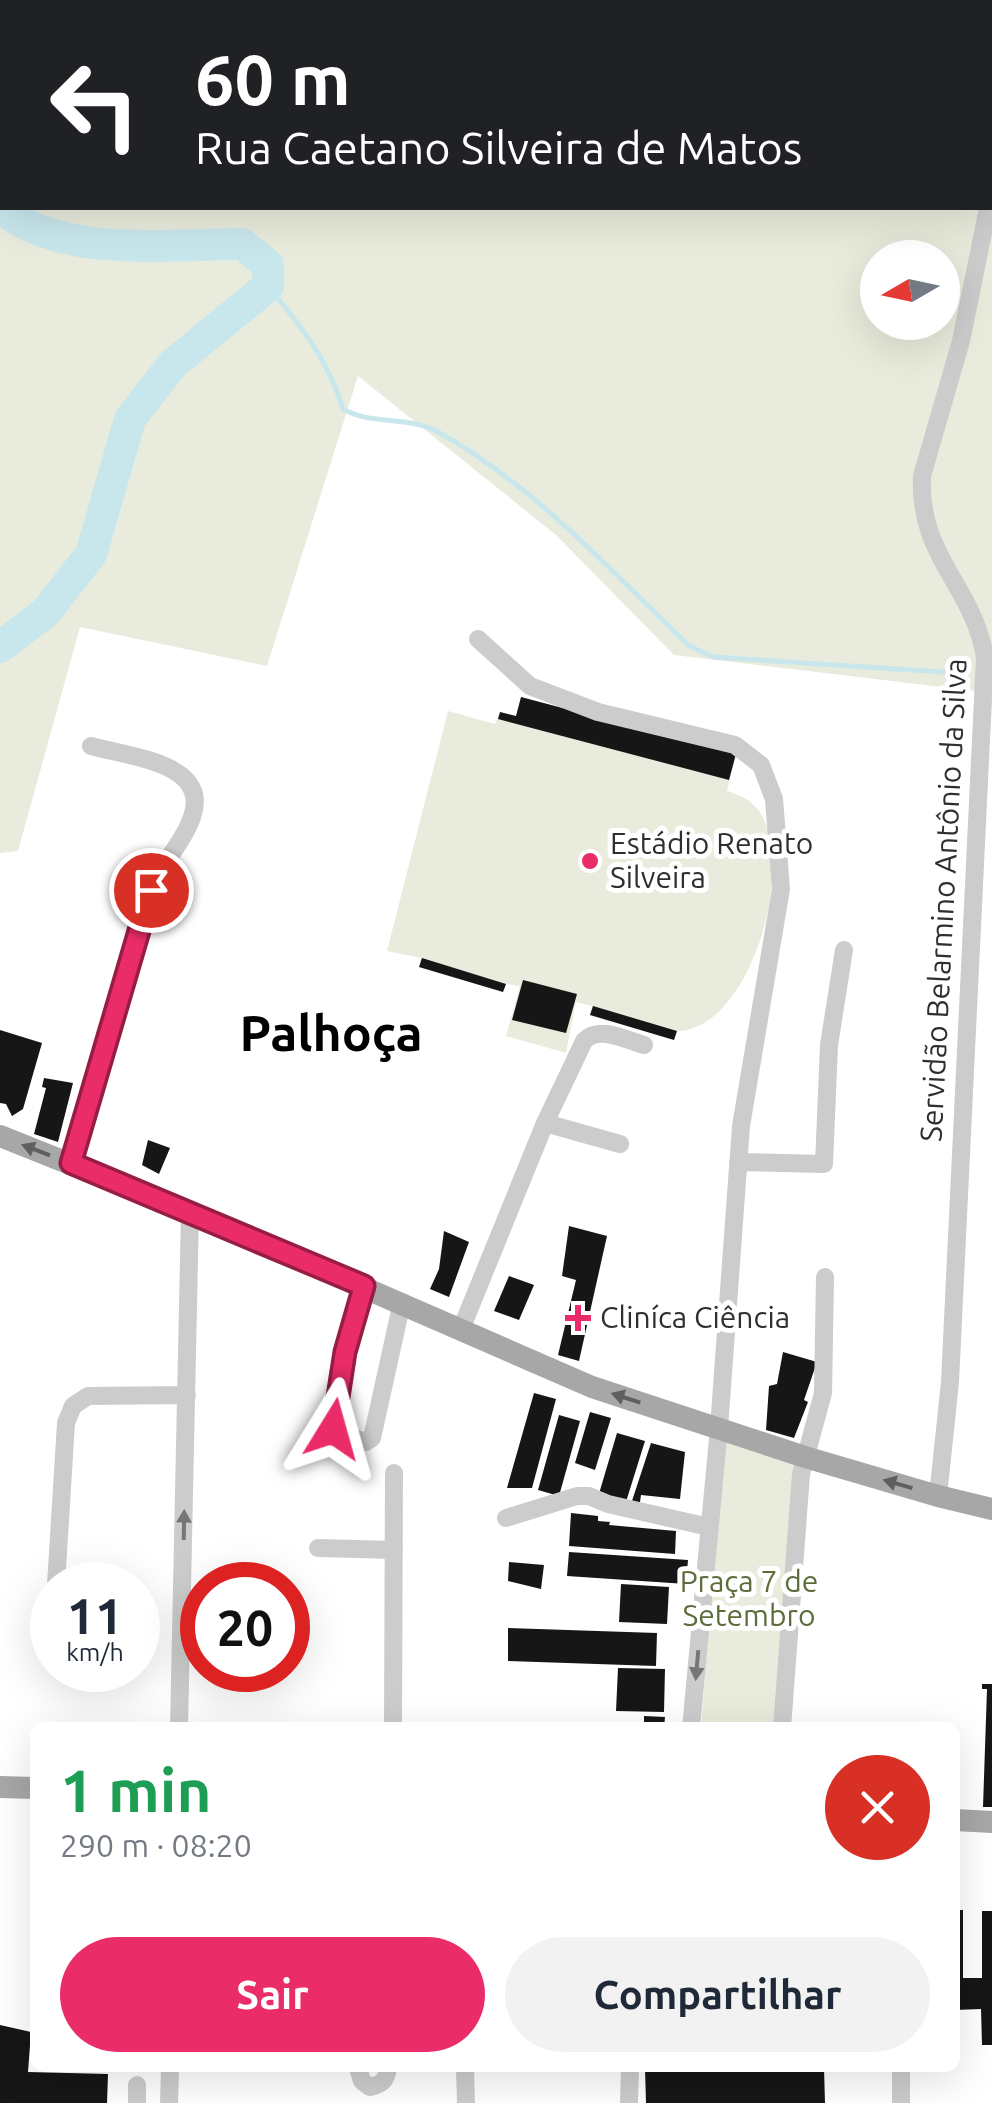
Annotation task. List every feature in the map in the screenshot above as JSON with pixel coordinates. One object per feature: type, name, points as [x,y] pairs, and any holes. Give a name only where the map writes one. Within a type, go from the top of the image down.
[{"type":"main road","points":[[0,1136],[190,1212],[592,1386],[806,1457],[992,1508]]},
{"type":"main road","points":[[0,1787],[30,1788]]},
{"type":"main road","points":[[960,1820],[992,1822]]},
{"type":"street","name":"Servidão Belarmino Antônio da Silva","points":[[938,1496],[950,1382],[985,657],[981,632],[929,537],[921,495],[922,476],[961,341],[988,210]]},
{"type":"street","points":[[478,639],[530,686],[598,712],[735,745],[761,765],[774,799],[781,889],[740,1126],[692,1722]]},
{"type":"street","points":[[71,1163],[151,890],[196,810],[190,781],[178,771],[91,746]]},
{"type":"street","points":[[738,1162],[824,1164],[829,1045],[844,950]]},
{"type":"street","points":[[462,1328],[545,1122],[591,1034],[644,1046]]},
{"type":"street","points":[[545,1122],[620,1144]]},
{"type":"street","points":[[179,1722],[190,1212]]},
{"type":"street","points":[[783,1722],[806,1457],[824,1393],[825,1277]]},
{"type":"street","points":[[364,1286],[345,1352],[333,1422],[336,1433],[366,1442],[372,1438],[402,1302]]},
{"type":"street","points":[[57,1562],[66,1423],[73,1406],[88,1396],[187,1395]]},
{"type":"street","points":[[393,1722],[394,1474]]},
{"type":"street","points":[[506,1518],[576,1496],[589,1496],[608,1504],[710,1527]]},
{"type":"street","points":[[318,1548],[394,1550]]},
{"type":"street","points":[[169,2103],[170,2072]]},
{"type":"street","points":[[359,2072],[370,2087],[381,2084],[387,2072]]},
{"type":"street","points":[[465,2072],[466,2103]]},
{"type":"street","points":[[629,2103],[630,2072]]},
{"type":"street","points":[[901,2072],[901,2103]]},
{"type":"green space","points":[[0,210],[992,210],[992,693],[674,655],[556,535],[358,376],[267,666],[80,627],[18,851],[0,853]]},
{"type":"green space","name":"Estádio Renato Silveira","points":[[521,697],[736,754],[727,791],[756,807],[769,836],[773,868],[769,904],[760,941],[726,1004],[703,1023],[677,1031],[674,1040],[590,1015],[592,1006],[576,1002],[566,1053],[506,1036],[520,986],[506,984],[503,992],[419,967],[421,958],[387,951],[448,711],[495,724],[500,712],[516,716]]},
{"type":"green space","name":"Praça 7 de Setembro","points":[[729,1440],[792,1459],[796,1470],[777,1722],[701,1722],[722,1446]]},
{"type":"building","points":[[521,697],[736,754],[729,780],[498,719],[500,712],[516,716]]},
{"type":"building","points":[[422,958],[506,984],[503,992],[419,967]]},
{"type":"building","points":[[523,980],[577,994],[566,1033],[512,1020]]},
{"type":"building","points":[[593,1006],[677,1031],[674,1040],[590,1015]]},
{"type":"building","points":[[0,1030],[42,1043],[23,1109],[12,1116],[6,1104],[0,1103]]},
{"type":"building","points":[[44,1078],[73,1083],[58,1142],[34,1134],[46,1088],[42,1087]]},
{"type":"building","points":[[148,1140],[170,1148],[159,1174],[142,1165]]},
{"type":"building","name":"Cliníca Ciência","points":[[569,1226],[607,1236],[579,1361],[558,1355],[576,1280],[562,1276]]},
{"type":"building","points":[[444,1231],[469,1242],[449,1297],[430,1289],[439,1269]]},
{"type":"building","points":[[509,1276],[534,1285],[519,1320],[494,1311]]},
{"type":"building","points":[[783,1352],[817,1362],[794,1438],[766,1430],[769,1386],[777,1384]]},
{"type":"building","points":[[534,1393],[556,1399],[532,1488],[507,1488]]},
{"type":"building","points":[[590,1412],[611,1418],[595,1470],[575,1463]]},
{"type":"building","points":[[559,1415],[580,1421],[559,1496],[538,1490]]},
{"type":"building","points":[[617,1433],[645,1441],[625,1505],[598,1497]]},
{"type":"building","points":[[651,1443],[685,1452],[680,1499],[641,1495],[639,1509],[630,1507]]},
{"type":"building","points":[[571,1513],[598,1516],[598,1521],[610,1522],[609,1525],[676,1531],[675,1554],[569,1546]]},
{"type":"building","points":[[569,1552],[688,1560],[686,1584],[567,1576]]},
{"type":"building","points":[[509,1562],[544,1565],[541,1589],[508,1581]]},
{"type":"building","points":[[621,1584],[669,1587],[667,1624],[619,1622]]},
{"type":"building","points":[[508,1628],[657,1633],[656,1666],[508,1661]]},
{"type":"building","points":[[618,1668],[665,1669],[664,1712],[616,1711]]},
{"type":"building","points":[[982,1684],[992,1684],[992,1807],[983,1807],[987,1689],[982,1689]]},
{"type":"building","points":[[644,1716],[665,1717],[665,1722],[644,1722]]},
{"type":"building","points":[[960,1910],[963,1978],[982,1978],[982,1911],[992,1911],[992,2045],[982,2045],[981,2009],[960,2010]]},
{"type":"building","points":[[0,2025],[30,2032],[28,2072],[108,2074],[107,2103],[0,2103]]},
{"type":"building","points":[[645,2072],[824,2072],[825,2103],[646,2103]]},
{"type":"waterway","points":[[0,647],[46,612],[91,554],[130,419],[173,364],[268,286],[268,265],[242,244],[148,246],[83,242],[24,224],[4,210]]},
{"type":"waterway","points":[[268,286],[321,358],[343,409],[426,427],[473,453],[539,503],[689,646],[714,657],[959,673]]},
{"type":"place","name":"Estádio Renato Silveira","points":[[590,861]]},
{"type":"place","name":"Cliníca Ciência","points":[[578,1318]]},
{"type":"district","name":"Palhoça","points":[[331,1033]]},
{"type":"route","points":[[151,890],[71,1163],[364,1286],[345,1352],[333,1429]]}]
